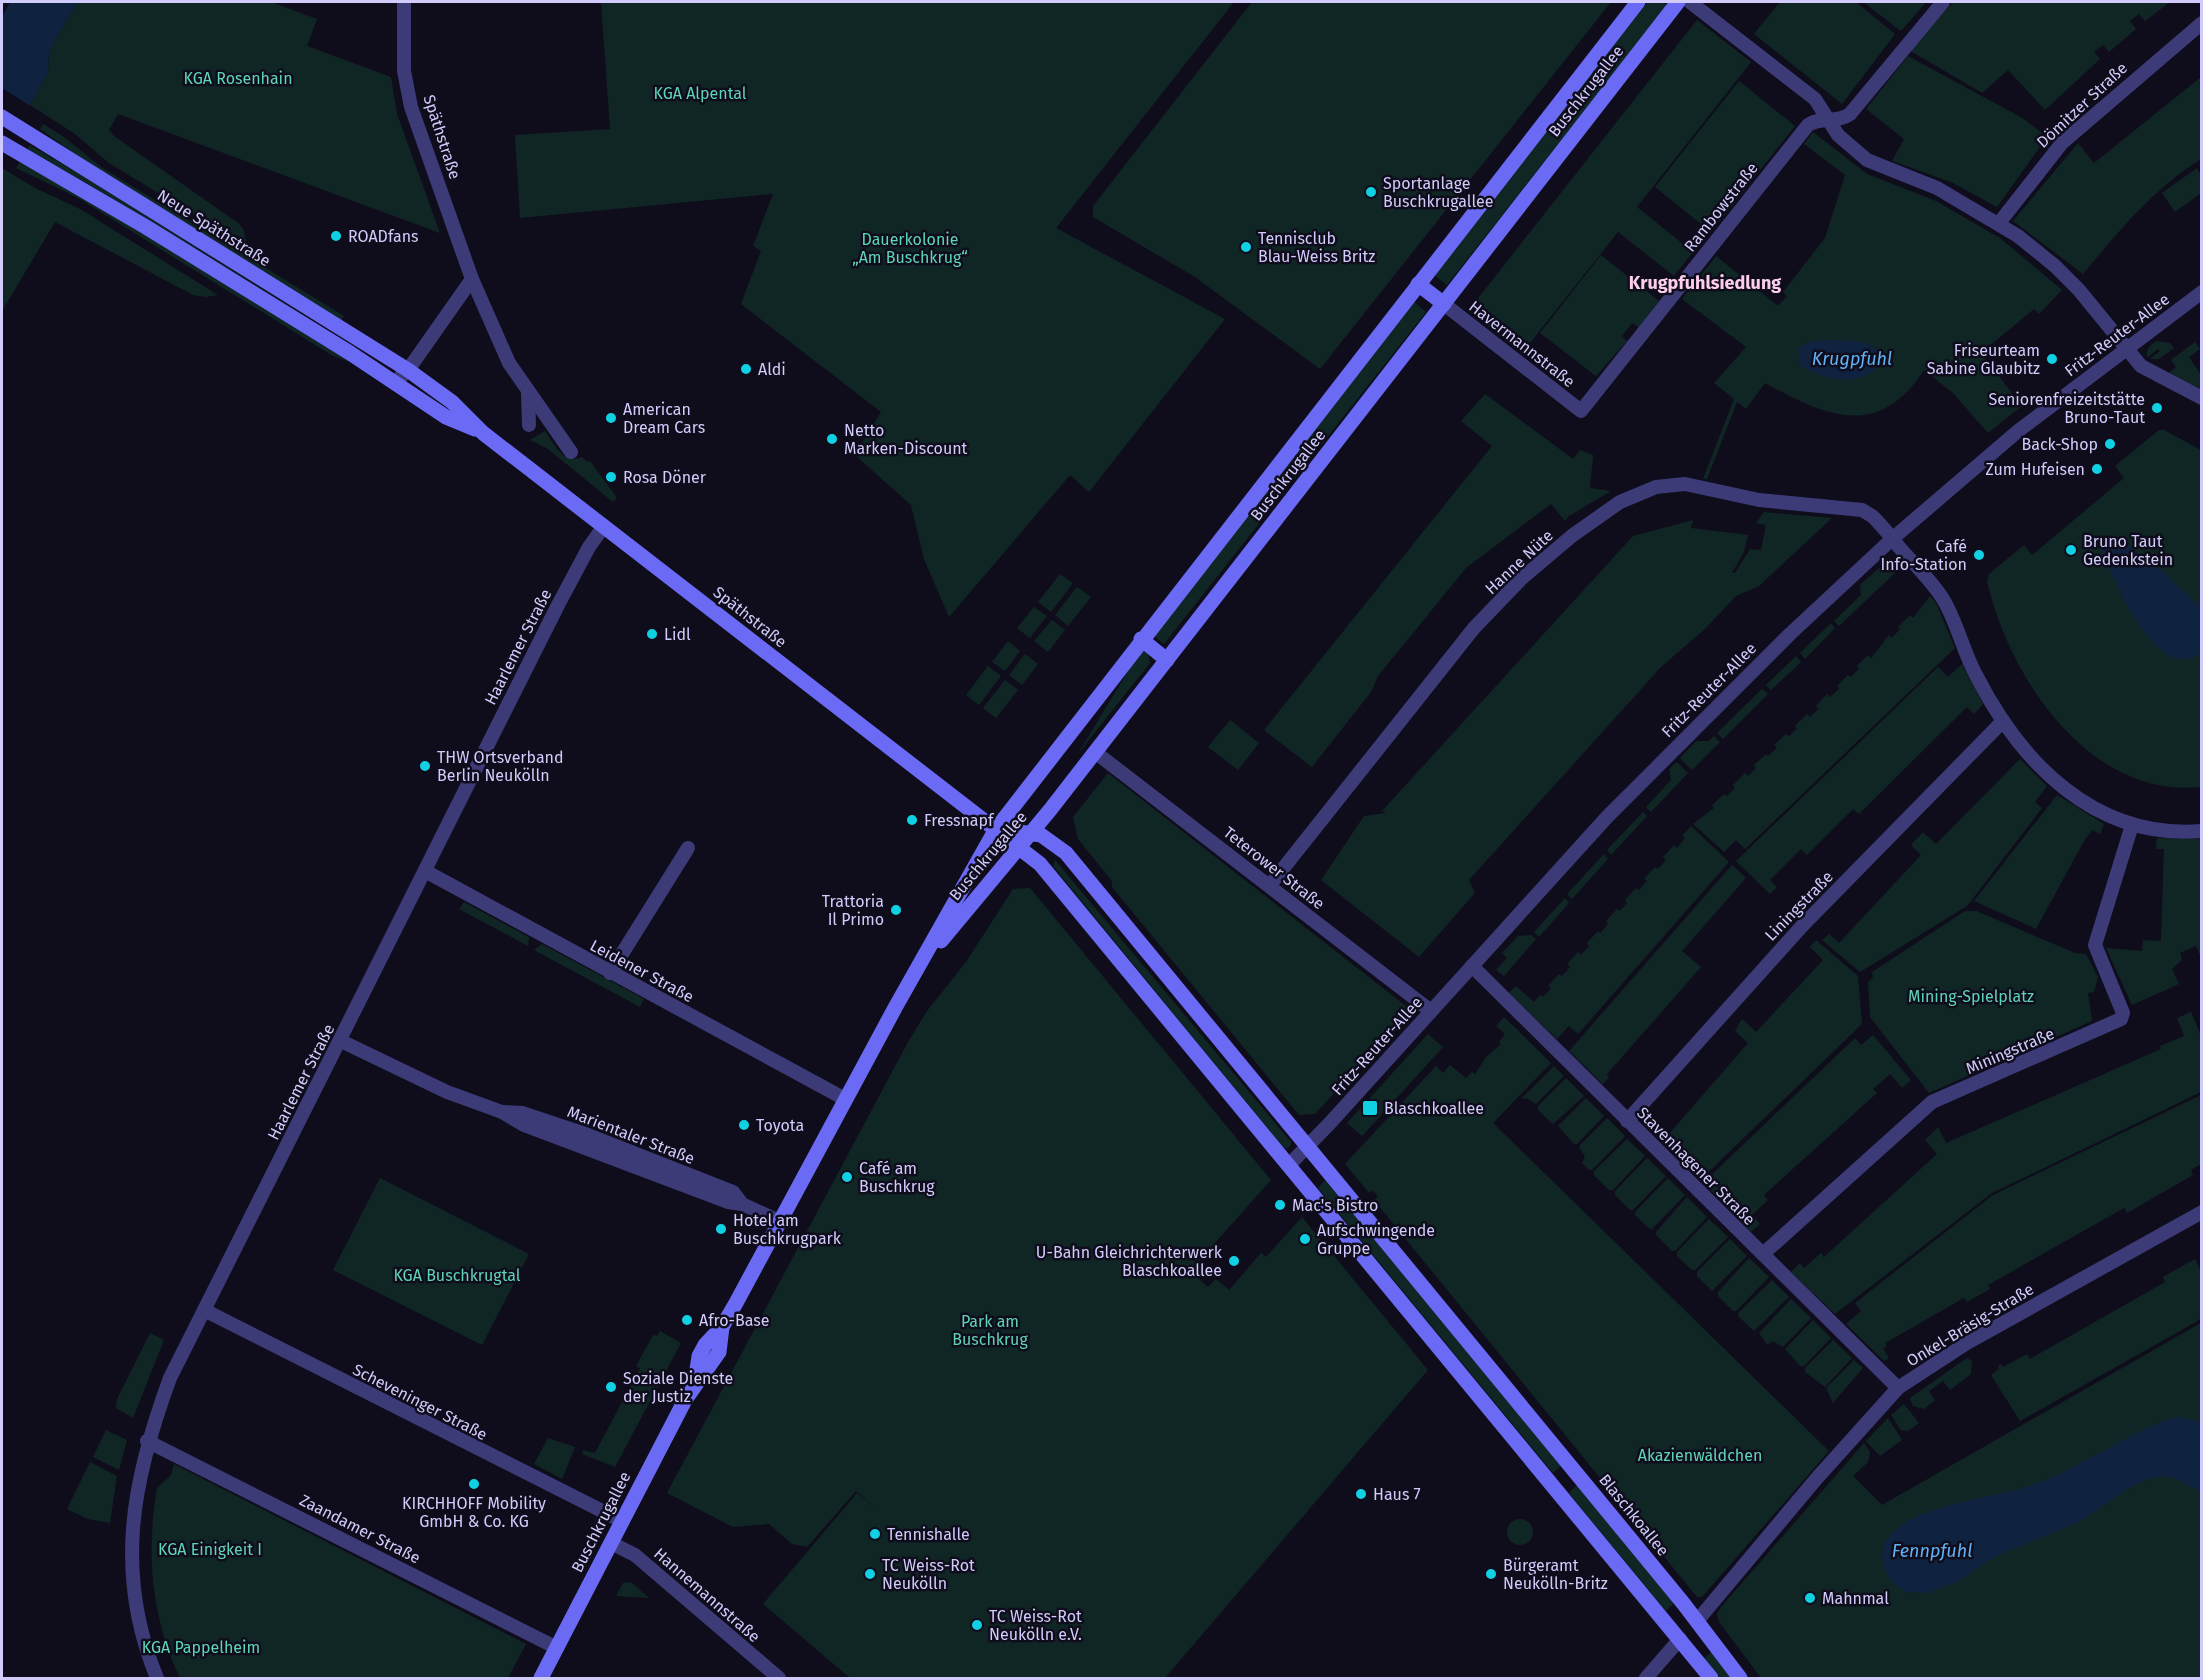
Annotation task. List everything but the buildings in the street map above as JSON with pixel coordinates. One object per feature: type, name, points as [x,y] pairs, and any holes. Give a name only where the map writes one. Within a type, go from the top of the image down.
[{"type":"main road","name":"Buschkrugallee","points":[[541,1678],[695,1383],[699,1356],[705,1345],[722,1328],[845,1099],[996,829],[1638,2]]},
{"type":"main road","name":"Buschkrugallee","points":[[920,966],[1032,832],[1095,752],[1678,2]]},
{"type":"main road","name":"Neue Späthstraße","points":[[2,117],[408,370]]},
{"type":"main road","points":[[2,143],[23,157],[80,187],[395,382]]},
{"type":"main road","points":[[1418,284],[1443,304]]},
{"type":"main road","name":"Späthstraße","points":[[408,370],[452,402],[483,433],[1020,846]]},
{"type":"main road","name":"Späthstraße","points":[[395,382],[446,417],[483,433]]},
{"type":"main road","points":[[1142,639],[1167,660]]},
{"type":"main road","points":[[996,829],[1032,832]]},
{"type":"main road","name":"Blaschkoallee","points":[[1032,832],[1050,840],[1066,854],[1697,1621],[1740,1678]]},
{"type":"main road","points":[[1020,846],[1040,864],[1072,900],[1711,1678]]},
{"type":"street","name":"Späthstraße","points":[[404,2],[404,71],[411,107],[472,279],[496,338],[528,393],[571,452]]},
{"type":"street","points":[[1690,2],[1815,99],[1843,141],[1867,160],[1937,188],[1999,224],[2055,266],[2079,290],[2141,366],[2202,398]]},
{"type":"street","name":"Rambowstraße","points":[[1581,411],[1808,125],[1818,119],[1836,120],[1850,114],[1943,2]]},
{"type":"street","name":"Dömitzer Straße","points":[[1999,224],[2062,143],[2202,23]]},
{"type":"street","points":[[395,382],[408,370],[472,279]]},
{"type":"street","name":"Fritz-Reuter-Allee","points":[[1289,1165],[1601,824],[1701,720],[1892,538],[2018,431],[2202,292]]},
{"type":"street","name":"Havermannstraße","points":[[1443,304],[1581,411]]},
{"type":"street","name":"Späthstraße","points":[[528,393],[529,425]]},
{"type":"street","name":"Hanne Nüte","points":[[1270,885],[1474,628],[1521,579],[1573,535],[1620,502],[1656,487],[1685,484],[1759,500],[1862,510],[1881,523],[1944,601],[1976,674],[2003,721],[2026,753],[2060,787],[2092,808],[2132,825],[2170,831],[2202,831]]},
{"type":"street","name":"Haarlemer Straße","points":[[157,1678],[140,1627],[131,1570],[134,1509],[147,1441],[170,1378],[558,605],[589,547],[604,526]]},
{"type":"street","name":"Liningstraße","points":[[1627,1121],[1802,926],[2003,721]]},
{"type":"street","name":"Teterower Straße","points":[[1095,752],[1431,1011]]},
{"type":"street","name":"Miningstraße","points":[[1763,1254],[1932,1102],[2121,1019],[2123,1013],[2095,945],[2132,825]]},
{"type":"street","points":[[610,972],[688,848]]},
{"type":"street","name":"Leidener Straße","points":[[425,871],[845,1099]]},
{"type":"street","name":"Stavenhagener Straße","points":[[1472,966],[1898,1388]]},
{"type":"street","name":"Marientaler Straße","points":[[341,1041],[447,1092],[502,1112],[522,1113],[588,1135],[733,1192],[742,1203],[779,1221]]},
{"type":"street","name":"Onkel-Bräsig-Straße","points":[[1697,1621],[1817,1478],[1898,1388],[1973,1339],[2202,1212]]},
{"type":"street","name":"Scheveninger Straße","points":[[204,1310],[622,1521]]},
{"type":"street","name":"Zaandamer Straße","points":[[147,1441],[557,1648]]},
{"type":"street","name":"Hannemannstraße","points":[[611,1543],[635,1555],[779,1678]]},
{"type":"street","points":[[1646,1678],[1680,1639]]},
{"type":"green space","name":"KGA Rosenhain","points":[[77,2],[271,2],[317,19],[307,46],[391,77],[397,114],[440,233],[118,114],[109,130],[114,136],[238,223],[243,229],[248,248],[109,163],[75,134],[30,105],[48,72],[49,51]]},
{"type":"green space","name":"Dauerkolonie „Am Buschkrug“","points":[[601,2],[1234,2],[1056,228],[1225,319],[1089,492],[1070,475],[949,617],[924,559],[911,505],[855,455],[881,412],[741,304],[761,251],[753,246],[773,194],[520,218],[515,135],[610,129]]},
{"type":"green space","name":"Sportanlage Buschkrugallee","points":[[1252,2],[1611,2],[1320,369],[1195,277],[1093,217],[1093,206]]},
{"type":"green space","points":[[1648,2],[1662,2],[1667,5],[1447,285],[1433,274]]},
{"type":"green space","points":[[1780,2],[1856,2],[1895,34],[1842,104],[1754,34]]},
{"type":"green space","points":[[1863,2],[1926,2],[1901,31]]},
{"type":"green space","points":[[1953,2],[2170,2],[2145,21],[2139,14],[2130,21],[2136,29],[2109,52],[2103,45],[2094,52],[2100,59],[2045,110],[2008,70],[1982,93],[1909,50]]},
{"type":"green space","points":[[1697,20],[1751,62],[1637,207],[1693,252],[1674,276],[1618,232],[1522,353],[1468,311]]},
{"type":"green space","points":[[1908,56],[2024,119],[2047,137],[1997,207],[1951,182],[1892,161],[1904,139],[1866,109]]},
{"type":"green space","points":[[2201,77],[2201,159],[2152,197],[2083,274],[2013,221],[2078,143],[2094,163]]},
{"type":"green space","points":[[1739,81],[1795,126],[1711,232],[1655,187]]},
{"type":"green space","points":[[43,124],[64,137],[101,167],[344,316],[341,320],[85,161],[40,129]]},
{"type":"green space","points":[[1813,132],[1867,174],[1936,201],[2000,238],[2062,290],[2039,314],[2034,309],[1981,353],[2022,406],[1988,433],[1953,393],[1924,370],[1907,392],[1889,406],[1870,414],[1850,416],[1809,405],[1765,383],[1746,409],[1737,402],[1707,479],[1703,479],[1734,399],[1714,383],[1746,347],[1682,299],[1716,256],[1778,306],[1787,296],[1783,292],[1825,238],[1845,175],[1804,144]]},
{"type":"green space","points":[[30,145],[384,366],[85,182],[26,151]]},
{"type":"green space","points":[[20,162],[83,196],[350,362],[333,356],[78,198],[16,168]]},
{"type":"green space","points":[[2,168],[35,188],[80,209],[218,295],[206,297],[193,295],[55,222],[2,311]]},
{"type":"green space","points":[[2197,168],[2201,175],[2201,193],[2175,212],[2162,193]]},
{"type":"green space","points":[[1601,255],[1659,301],[1639,327],[1632,323],[1622,336],[1627,341],[1596,376],[1540,333]]},
{"type":"green space","points":[[1413,301],[1426,312],[1164,644],[1152,634]]},
{"type":"green space","points":[[2156,341],[2170,343],[2174,348],[2159,359],[2150,359],[2160,351],[2158,349],[2148,357],[2146,354],[2149,347]]},
{"type":"green space","points":[[2195,342],[2200,349],[2189,357],[2201,375],[2201,389],[2169,373],[2176,367],[2171,360]]},
{"type":"green space","points":[[1485,394],[1573,459],[1580,450],[1593,455],[1590,488],[1611,491],[1569,516],[1565,521],[1551,504],[1466,568],[1378,676],[1371,692],[1312,767],[1264,730],[1492,446],[1461,421]]},
{"type":"green space","points":[[2159,430],[2164,430],[2201,450],[2201,787],[2161,786],[2124,774],[2090,753],[2061,725],[2035,692],[2014,656],[1998,618],[1987,581],[1989,574],[2024,545],[2032,555],[2124,478],[2115,466]]},
{"type":"green space","points":[[545,431],[565,456],[570,459],[582,457],[587,462],[590,461],[617,498],[613,502],[548,449],[530,440]]},
{"type":"green space","points":[[1764,512],[1832,518],[1759,586],[1736,596],[1705,629],[1661,667],[1469,880],[1475,893],[1419,957],[1321,880],[1364,816],[1386,813],[1382,811],[1633,536],[1693,520],[1691,528],[1748,535],[1744,552],[1732,573],[1735,573],[1750,549],[1761,550],[1766,525],[1756,523]]},
{"type":"green space","points":[[1888,560],[1897,571],[1839,626],[1834,621],[1861,595],[1860,585]]},
{"type":"green space","points":[[1060,574],[1073,583],[1051,612],[1038,602]]},
{"type":"green space","points":[[1077,587],[1091,597],[1068,626],[1055,615]]},
{"type":"green space","points":[[1930,596],[1936,603],[1955,648],[1745,849],[1736,840],[1724,852],[1693,824],[1714,808],[1712,805],[1724,794],[1727,796],[1735,788],[1733,785],[1745,773],[1748,776],[1756,768],[1754,765],[1766,754],[1768,756],[1777,748],[1774,745],[1786,734],[1789,736],[1797,729],[1795,726],[1807,714],[1810,717],[1827,694],[1830,697],[1839,689],[1837,686],[1848,675],[1851,677],[1859,669],[1857,666],[1868,655],[1871,658],[1889,635],[1892,638],[1900,629],[1898,627],[1910,615],[1913,618]]},
{"type":"green space","points":[[1034,607],[1047,616],[1030,638],[1017,628]]},
{"type":"green space","points":[[1052,620],[1065,630],[1048,652],[1034,641]]},
{"type":"green space","points":[[1831,623],[1835,628],[1805,659],[1800,653]]},
{"type":"green space","points":[[1008,641],[1020,651],[1005,671],[992,662]]},
{"type":"green space","points":[[1141,650],[1148,653],[1150,663],[1077,755]]},
{"type":"green space","points":[[1025,654],[1038,664],[1022,685],[1009,675]]},
{"type":"green space","points":[[1796,656],[1801,662],[1771,690],[1766,685]]},
{"type":"green space","points":[[1962,664],[1983,704],[1974,714],[1967,707],[1859,814],[1853,809],[1807,855],[1801,849],[1770,880],[1777,887],[1770,894],[1736,861],[1938,667],[1948,677]]},
{"type":"green space","points":[[988,666],[1001,676],[979,705],[966,695]]},
{"type":"green space","points":[[1005,680],[1018,690],[996,718],[983,708]]},
{"type":"green space","points":[[1762,689],[1768,694],[1723,739],[1717,733]]},
{"type":"green space","points":[[1230,720],[1259,743],[1238,770],[1208,747]]},
{"type":"green space","points":[[1714,736],[1720,742],[1692,770],[1680,758],[1696,741],[1708,741]]},
{"type":"green space","points":[[2020,759],[2047,786],[2035,802],[2042,808],[1967,906],[1860,972],[1822,940],[1829,934],[1839,943],[1921,855],[1911,845],[1923,832],[1936,844]]},
{"type":"green space","points":[[1677,762],[1688,773],[1651,812],[1646,807],[1671,780],[1669,769]]},
{"type":"green space","points":[[1108,773],[1411,1010],[1315,1114],[1299,1115],[1112,887],[1112,881],[1078,839],[1073,817]]},
{"type":"green space","points":[[2057,795],[2104,824],[2100,834],[2092,830],[2084,841],[2036,929],[1974,901]]},
{"type":"green space","points":[[1643,812],[1647,816],[1611,855],[1607,850]]},
{"type":"green space","points":[[1691,826],[1729,862],[1578,1034],[1569,1026],[1557,1039],[1509,993],[1516,986],[1534,1002],[1540,995],[1543,997],[1551,988],[1548,986],[1559,974],[1562,976],[1570,967],[1567,964],[1578,952],[1581,955],[1589,946],[1587,943],[1608,924],[1606,921],[1617,909],[1620,911],[1627,903],[1625,900],[1636,888],[1639,890],[1647,881],[1644,879],[1655,867],[1658,869],[1666,860],[1663,857],[1674,845],[1677,848],[1685,838],[1682,836]]},
{"type":"green space","points":[[2157,838],[2201,839],[2201,958],[2196,946],[2180,953],[2182,960],[2172,969],[2179,984],[2132,1005],[2106,948],[2142,951],[2143,940],[2161,941],[2164,849],[2156,849]]},
{"type":"green space","points":[[1604,854],[1608,859],[1572,899],[1567,894]]},
{"type":"green space","points":[[1055,860],[1291,1142],[1287,1149],[1283,1147],[1053,866]]},
{"type":"green space","points":[[1732,865],[1746,878],[1682,951],[1701,967],[1607,1074],[1609,1077],[1603,1084],[1569,1051]]},
{"type":"green space","name":"Park am Buschkrug","points":[[1030,888],[1271,1180],[1190,1271],[1208,1287],[1216,1279],[1229,1290],[1261,1253],[1266,1257],[1302,1217],[1428,1370],[1165,1678],[850,1678],[763,1604],[857,1493],[878,1510],[856,1491],[807,1547],[792,1544],[769,1524],[733,1527],[667,1493],[908,1042],[927,1011],[966,962],[1013,889]]},
{"type":"green space","points":[[1565,898],[1569,903],[1539,937],[1534,932]]},
{"type":"green space","points":[[464,902],[529,937],[528,946],[459,909]]},
{"type":"green space","name":"Mining-Spielplatz","points":[[1965,911],[1976,911],[2075,953],[2086,954],[2098,977],[2094,992],[2088,993],[2092,1021],[1929,1093],[1870,1017],[1868,982],[1873,978],[1872,972]]},
{"type":"green space","points":[[1531,935],[1536,939],[1504,976],[1496,970],[1507,958],[1502,953],[1518,936]]},
{"type":"green space","points":[[1816,940],[1858,976],[1862,1024],[1700,1180],[1659,1140],[1666,1132],[1669,1134],[1748,1043],[1735,1031],[1742,1019],[1756,1032],[1823,960],[1810,947]]},
{"type":"green space","points":[[542,944],[644,999],[640,1007],[534,950]]},
{"type":"green space","points":[[2191,1012],[2201,1035],[2201,1092],[1992,1193],[1835,1314],[1791,1272],[1800,1263],[1804,1268],[1821,1253],[1824,1257],[1937,1154],[1925,1140],[1938,1127],[1946,1143],[2161,1049],[2160,1046],[2184,1036],[2177,1018]]},
{"type":"green space","name":"Akazienwäldchen","points":[[1504,1017],[1551,1063],[1493,1123],[1829,1451],[1702,1597],[1697,1597],[1374,1200],[1378,1197],[1373,1190],[1369,1193],[1345,1164],[1436,1066],[1443,1073],[1450,1065],[1466,1078],[1472,1072],[1475,1074],[1486,1057],[1501,1044],[1499,1042],[1505,1034],[1496,1026]]},
{"type":"green space","points":[[1428,1034],[1443,1047],[1362,1136],[1347,1123]]},
{"type":"green space","points":[[1873,1035],[1911,1080],[1902,1088],[1890,1074],[1873,1089],[1877,1093],[1764,1195],[1768,1200],[1752,1215],[1760,1224],[1751,1232],[1703,1183],[1855,1038],[1861,1045]]},
{"type":"green space","points":[[1554,1066],[1564,1076],[1536,1104],[1526,1098],[1521,1099]]},
{"type":"green space","points":[[1566,1078],[1584,1096],[1553,1124],[1538,1110],[1538,1106]]},
{"type":"green space","points":[[2201,1095],[2201,1164],[2191,1170],[2193,1175],[2127,1213],[2124,1208],[1988,1285],[1990,1289],[1967,1302],[1964,1298],[1885,1343],[1887,1346],[1883,1348],[1889,1358],[1884,1361],[1846,1324],[1861,1311],[1855,1303],[1993,1195]]},
{"type":"green space","points":[[1586,1098],[1604,1116],[1577,1144],[1574,1144],[1558,1126]]},
{"type":"green space","points":[[1607,1118],[1625,1136],[1592,1170],[1589,1170],[1582,1163],[1585,1157],[1579,1146]]},
{"type":"green space","points":[[1627,1139],[1645,1156],[1613,1190],[1609,1190],[1594,1175],[1594,1171]]},
{"type":"green space","points":[[1647,1158],[1666,1176],[1633,1210],[1630,1210],[1615,1195],[1615,1191]]},
{"type":"green space","name":"KGA Buschkrugtal","points":[[380,1178],[529,1254],[482,1345],[333,1270]]},
{"type":"green space","points":[[1668,1178],[1685,1195],[1651,1230],[1635,1215],[1635,1212]]},
{"type":"green space","points":[[1325,1180],[1561,1466],[1553,1473],[1318,1188]]},
{"type":"green space","points":[[1687,1197],[1707,1217],[1675,1251],[1672,1251],[1656,1235],[1656,1232]]},
{"type":"green space","points":[[1709,1219],[1728,1237],[1695,1270],[1692,1270],[1677,1256],[1677,1252]]},
{"type":"green space","points":[[1730,1239],[1747,1256],[1712,1291],[1697,1276],[1697,1272]]},
{"type":"green space","points":[[1749,1258],[1769,1277],[1736,1311],[1733,1311],[1718,1296],[1718,1292]]},
{"type":"green space","points":[[2195,1259],[2201,1271],[2201,1319],[2020,1421],[1991,1375],[1999,1369],[1998,1366],[2001,1364],[2003,1367],[2027,1354],[2030,1359],[2165,1282],[2163,1277]]},
{"type":"green space","points":[[1772,1280],[1789,1297],[1754,1331],[1739,1317],[1738,1313]]},
{"type":"green space","points":[[1791,1299],[1811,1318],[1783,1347],[1773,1341],[1767,1345],[1759,1333]]},
{"type":"green space","points":[[1813,1320],[1831,1338],[1804,1366],[1800,1366],[1785,1349]]},
{"type":"green space","points":[[2201,1323],[2201,1678],[1761,1678],[1719,1622],[1717,1614],[1721,1607],[1864,1443],[1870,1452],[1868,1462],[1853,1476],[1882,1505]]},
{"type":"green space","points":[[660,1331],[681,1343],[615,1467],[582,1454],[583,1450],[595,1453],[640,1368],[636,1366],[653,1335],[657,1336]]},
{"type":"green space","points":[[150,1333],[164,1340],[133,1418],[116,1408],[117,1399]]},
{"type":"green space","points":[[1833,1340],[1852,1358],[1825,1387],[1805,1372],[1805,1368]]},
{"type":"green space","points":[[1967,1358],[1972,1361],[1971,1374],[1950,1390],[1943,1381],[1929,1391],[1935,1400],[1924,1409],[1913,1406],[1910,1398]]},
{"type":"green space","points":[[1854,1360],[1863,1368],[1833,1403],[1826,1388]]},
{"type":"green space","points":[[1904,1404],[1919,1423],[1908,1431],[1901,1430],[1891,1415]]},
{"type":"green space","points":[[1888,1418],[1902,1440],[1880,1456],[1866,1441]]},
{"type":"green space","points":[[106,1430],[127,1440],[119,1470],[93,1457]]},
{"type":"green space","points":[[548,1438],[575,1447],[562,1479],[534,1464]]},
{"type":"green space","points":[[90,1462],[117,1476],[110,1523],[88,1519],[67,1509]]},
{"type":"green space","name":"KGA Einigkeit I","points":[[174,1464],[526,1644],[508,1678],[180,1678],[170,1655],[157,1608],[152,1561],[157,1488],[171,1475]]},
{"type":"green space","points":[[1577,1485],[1674,1603],[1666,1611],[1569,1493]]},
{"type":"green space","points":[[1520,1519],[1529,1523],[1533,1532],[1529,1541],[1520,1545],[1511,1541],[1507,1532],[1511,1523]]},
{"type":"green space","points":[[631,1582],[649,1598],[616,1596],[623,1583]]},
{"type":"green space","points":[[1711,1652],[1732,1678],[1720,1678],[1704,1659]]},
{"type":"water","points":[[10,2],[77,2],[49,51],[48,72],[2,157],[2,17]]},
{"type":"water","name":"Krugpfuhl","points":[[1828,340],[1867,344],[1873,347],[1881,360],[1874,370],[1865,376],[1844,380],[1820,375],[1800,366],[1798,348],[1811,341]]},
{"type":"water","points":[[2112,534],[2160,569],[2201,608],[2201,653],[2184,659],[2168,655],[2152,642],[2125,602],[2100,545]]},
{"type":"water","name":"Fennpfuhl","points":[[2179,1417],[2201,1422],[2201,1492],[2177,1479],[2164,1476],[2150,1478],[2131,1487],[2081,1521],[1996,1556],[1955,1583],[1927,1593],[1902,1590],[1887,1573],[1883,1548],[1892,1533],[1908,1522],[1950,1505],[2041,1482],[2156,1424]]},
{"type":"pier","points":[[2,88],[32,107],[2,160]]},
{"type":"place","name":"Sportanlage Buschkrugallee","points":[[1371,192]]},
{"type":"place","name":"ROADfans","points":[[336,236]]},
{"type":"place","name":"Tennisclub Blau-Weiss Britz","points":[[1246,247]]},
{"type":"place","name":"Friseurteam Sabine Glaubitz","points":[[2052,359]]},
{"type":"place","name":"Aldi","points":[[746,369]]},
{"type":"place","name":"Seniorenfreizeitstätte Bruno-Taut","points":[[2157,408]]},
{"type":"place","name":"American Dream Cars","points":[[611,418]]},
{"type":"place","name":"Netto Marken-Discount","points":[[832,439]]},
{"type":"place","name":"Back-Shop","points":[[2110,444]]},
{"type":"place","name":"Zum Hufeisen","points":[[2097,469]]},
{"type":"place","name":"Rosa Döner","points":[[611,477]]},
{"type":"place","name":"Bruno Taut Gedenkstein","points":[[2071,550]]},
{"type":"place","name":"Café Info-Station","points":[[1979,555]]},
{"type":"place","name":"Lidl","points":[[652,634]]},
{"type":"place","name":"THW Ortsverband Berlin Neukölln","points":[[425,766]]},
{"type":"place","name":"Fressnapf","points":[[912,820]]},
{"type":"place","name":"Trattoria Il Primo","points":[[896,910]]},
{"type":"place","name":"Blaschkoallee","points":[[1370,1108]]},
{"type":"place","name":"Toyota","points":[[744,1125]]},
{"type":"place","name":"Café am Buschkrug","points":[[847,1177]]},
{"type":"place","name":"Mac's Bistro","points":[[1280,1205]]},
{"type":"place","name":"Hotel am Buschkrugpark","points":[[721,1229]]},
{"type":"place","name":"Aufschwingende Gruppe","points":[[1305,1239]]},
{"type":"place","name":"U-Bahn Gleichrichterwerk Blaschkoallee","points":[[1234,1261]]},
{"type":"place","name":"Afro-Base","points":[[687,1320]]},
{"type":"place","name":"Soziale Dienste der Justiz","points":[[611,1387]]},
{"type":"place","name":"KIRCHHOFF Mobility GmbH & Co. KG","points":[[474,1484]]},
{"type":"place","name":"Haus 7","points":[[1361,1494]]},
{"type":"place","name":"Tennishalle","points":[[875,1534]]},
{"type":"place","name":"TC Weiss-Rot Neukölln","points":[[870,1574]]},
{"type":"place","name":"Bürgeramt Neukölln-Britz","points":[[1491,1574]]},
{"type":"place","name":"Mahnmal","points":[[1810,1598]]},
{"type":"place","name":"TC Weiss-Rot Neukölln e.V.","points":[[977,1625]]},
{"type":"district","name":"Krugpfuhlsiedlung","points":[[1705,283]]},
{"type":"park label","name":"KGA Alpental","points":[[700,93]]},
{"type":"park label","name":"KGA Pappelheim","points":[[201,1647]]}]
